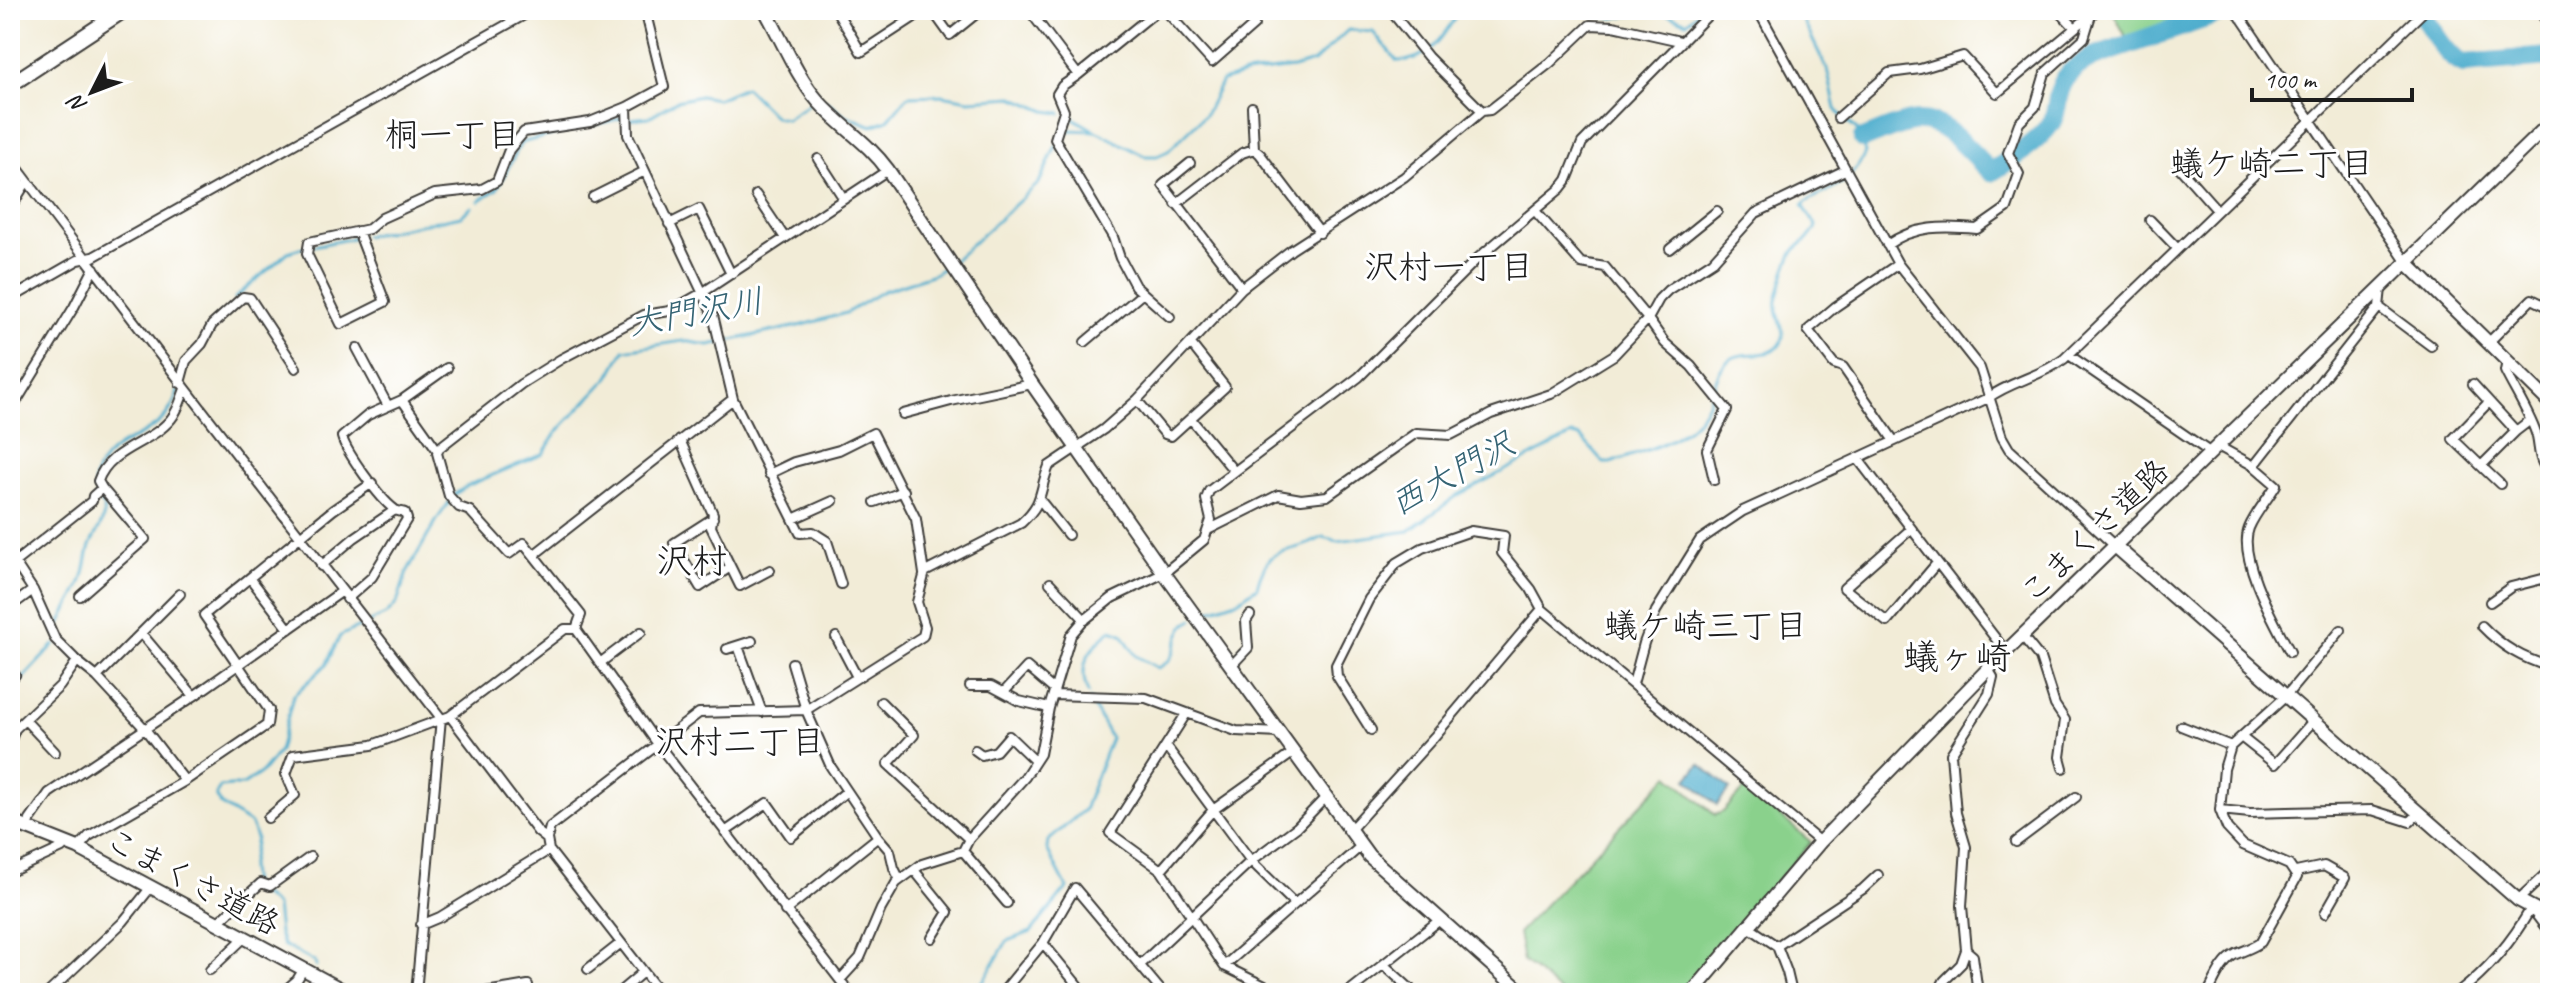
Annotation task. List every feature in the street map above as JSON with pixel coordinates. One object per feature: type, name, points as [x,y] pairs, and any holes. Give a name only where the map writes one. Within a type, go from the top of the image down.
[{"type":"highway","points":[[10,85],[124,10]]},
{"type":"street","points":[[10,299],[533,10]]},
{"type":"street","points":[[358,231],[385,302],[341,324],[307,254],[309,242],[358,231],[369,229],[382,218],[435,194],[482,189],[497,181],[509,150],[524,132],[590,122],[664,87],[645,10]]},
{"type":"street","points":[[765,10],[816,98],[862,139],[888,170],[1164,573],[1361,846],[1523,993]]},
{"type":"street","points":[[836,10],[861,52],[925,10]]},
{"type":"street","points":[[932,10],[950,35],[981,10]]},
{"type":"street","points":[[1029,10],[1078,75]]},
{"type":"street","points":[[1158,10],[1062,86],[1057,94],[1064,111],[1055,139],[1113,237],[1135,286],[1170,317]]},
{"type":"street","points":[[1165,10],[1212,62],[1254,25]]},
{"type":"street","points":[[1390,10],[1425,53],[1482,111]]},
{"type":"street","points":[[840,980],[860,958],[881,909],[900,880],[922,864],[963,851],[969,839],[1025,777],[1040,754],[1053,692],[1071,635],[1112,598],[1164,573],[1204,540],[1211,520],[1206,499],[1209,491],[1359,377],[1478,258],[1536,212],[1567,180],[1582,143],[1713,10]]},
{"type":"street","points":[[1758,10],[1898,264],[1980,368],[1988,398],[2009,449],[2285,697],[2518,900],[2550,917]]},
{"type":"street","points":[[2058,10],[2075,28]]},
{"type":"street","points":[[2258,10],[2239,14],[2407,263],[2550,401]]},
{"type":"street","points":[[2538,10],[2550,25]]},
{"type":"street","points":[[1633,684],[1656,611],[1700,540],[1743,511],[1988,398],[1997,391],[2047,372],[2069,355],[2423,12]]},
{"type":"street","points":[[1887,245],[1902,235],[1921,229],[1944,226],[1977,229],[2007,208],[2019,174],[2008,153],[2019,123],[2035,107],[2045,73],[2084,38],[2094,13]]},
{"type":"street","points":[[1840,116],[1889,73],[1920,69],[1963,56],[1997,93],[2094,13]]},
{"type":"street","points":[[660,993],[549,850],[547,839],[550,827],[699,713],[806,710],[923,636],[925,627],[917,602],[925,572],[1021,523],[1040,500],[1049,466],[1104,429],[1137,400],[1242,288],[1291,250],[1404,177],[1482,111],[1490,110],[1550,63],[1590,25],[1613,26],[1680,41]]},
{"type":"street","points":[[627,107],[628,135],[713,315],[733,399],[800,533],[813,532],[827,541],[841,584]]},
{"type":"street","points":[[1252,107],[1254,149],[1320,233]]},
{"type":"street","name":"こまくさ道路","points":[[1692,993],[1820,842],[1988,669],[2550,123]]},
{"type":"street","points":[[1176,204],[1242,153],[1254,149]]},
{"type":"street","points":[[10,158],[344,596],[538,832],[547,839]]},
{"type":"street","points":[[818,159],[844,199]]},
{"type":"street","points":[[1190,163],[1163,185],[1242,288]]},
{"type":"street","points":[[2178,166],[2217,210]]},
{"type":"street","points":[[438,451],[521,384],[561,359],[644,315],[670,311],[702,293],[888,170]]},
{"type":"street","points":[[593,197],[645,171]]},
{"type":"street","points":[[1210,529],[1278,495],[1301,499],[1327,496],[1416,433],[1451,435],[1491,414],[1551,394],[1614,355],[1648,319],[1668,290],[1713,261],[1756,213],[1847,174]]},
{"type":"street","points":[[10,209],[27,181]]},
{"type":"street","points":[[756,195],[785,238]]},
{"type":"street","points":[[669,224],[699,209],[731,274]]},
{"type":"street","points":[[1670,249],[1717,211]]},
{"type":"street","points":[[1536,212],[1581,263],[1605,267],[1665,343],[1691,366],[1727,410],[1707,450],[1714,480]]},
{"type":"street","points":[[2150,220],[2177,248]]},
{"type":"street","points":[[1894,441],[1843,367],[1834,364],[1808,330],[1835,307],[1898,264]]},
{"type":"street","points":[[10,412],[94,268]]},
{"type":"street","points":[[2254,466],[2379,307],[2381,287]]},
{"type":"street","points":[[1085,342],[1143,293]]},
{"type":"street","points":[[185,781],[145,729],[97,677],[55,639],[33,590],[12,558],[92,501],[98,492],[101,473],[118,455],[151,437],[172,418],[183,386],[186,361],[202,344],[212,325],[243,297],[250,298],[296,368]]},
{"type":"street","points":[[2489,342],[2532,299],[2550,308]]},
{"type":"street","points":[[2379,307],[2431,346]]},
{"type":"street","points":[[1137,400],[1165,434],[1171,436],[1225,387],[1191,344]]},
{"type":"street","points":[[357,348],[388,406]]},
{"type":"street","points":[[2069,355],[2214,450],[2254,466],[2276,485],[2249,529],[2248,553],[2273,620],[2290,652]]},
{"type":"street","points":[[2507,361],[2505,371],[2537,436],[2538,452],[2544,467],[2550,473]]},
{"type":"street","points":[[30,820],[49,793],[289,629],[372,577],[407,519],[405,513],[395,510],[372,483],[345,448],[342,437],[368,415],[402,400],[447,368]]},
{"type":"street","points":[[903,414],[1032,384]]},
{"type":"street","points":[[2473,384],[2516,431]]},
{"type":"street","points":[[535,554],[733,399]]},
{"type":"street","points":[[402,400],[438,451],[443,481],[452,499],[459,507],[470,511],[509,554],[524,543],[535,554],[581,615],[576,629]]},
{"type":"street","points":[[2489,402],[2453,439],[2500,484]]},
{"type":"street","points":[[1191,419],[1234,471]]},
{"type":"street","points":[[2481,466],[2529,421]]},
{"type":"street","points":[[769,474],[794,462],[839,450],[873,433],[916,519],[925,575]]},
{"type":"street","points":[[680,440],[713,514],[711,527],[740,586],[770,570]]},
{"type":"street","points":[[1858,459],[2006,652]]},
{"type":"street","points":[[78,848],[89,836],[185,781],[267,725],[269,710],[204,615],[372,483]]},
{"type":"street","points":[[875,502],[904,491]]},
{"type":"street","points":[[80,596],[145,539],[98,492]]},
{"type":"street","points":[[1040,500],[1068,535]]},
{"type":"street","points":[[793,519],[833,501]]},
{"type":"street","points":[[321,566],[354,538],[395,510]]},
{"type":"street","points":[[713,518],[674,543],[700,587],[729,568]]},
{"type":"street","points":[[1911,529],[1844,588],[1887,622],[1937,563]]},
{"type":"street","points":[[1371,730],[1337,676],[1336,665],[1369,599],[1397,563],[1422,548],[1471,531],[1504,536],[1502,553],[1531,589],[1542,609],[1820,842]]},
{"type":"street","points":[[2490,602],[2511,587],[2550,577]]},
{"type":"street","points":[[250,578],[289,629]]},
{"type":"street","points":[[1050,583],[1085,620]]},
{"type":"street","points":[[10,607],[33,590]]},
{"type":"street","points":[[97,677],[180,594]]},
{"type":"street","points":[[1350,830],[1434,737],[1542,609]]},
{"type":"street","points":[[1231,666],[1248,648],[1246,621],[1250,615]]},
{"type":"street","points":[[2482,626],[2500,644],[2525,659],[2550,667]]},
{"type":"street","points":[[268,818],[295,795],[286,774],[293,755],[372,745],[445,717],[565,629],[576,629]]},
{"type":"street","points":[[576,629],[657,743],[850,993]]},
{"type":"street","points":[[2208,993],[2222,967],[2233,955],[2252,949],[2261,942],[2297,877],[2289,865],[2243,845],[2227,828],[2220,810],[2224,769],[2231,746],[2285,697],[2341,630]]},
{"type":"street","points":[[600,663],[641,632]]},
{"type":"street","points":[[141,633],[194,696]]},
{"type":"street","points":[[836,637],[857,677]]},
{"type":"street","points":[[2023,637],[2040,658],[2055,705],[2065,720],[2060,757],[2063,768]]},
{"type":"street","points":[[727,649],[752,641]]},
{"type":"street","points":[[738,646],[762,712]]},
{"type":"street","points":[[10,742],[15,729],[60,686],[77,661]]},
{"type":"street","points":[[792,663],[806,710],[831,767],[890,851],[900,880]]},
{"type":"street","points":[[1004,692],[1027,667],[1053,692],[1146,698],[1236,731],[1281,733]]},
{"type":"street","points":[[10,669],[15,675],[10,681]]},
{"type":"street","points":[[1938,993],[1944,981],[1961,964],[1966,950],[1962,922],[1966,847],[1956,813],[1951,754],[1989,694],[1993,677],[1988,669]]},
{"type":"street","points":[[970,686],[991,686],[1019,701],[1049,708]]},
{"type":"street","points":[[881,702],[914,735],[888,764],[969,839]]},
{"type":"street","points":[[1186,714],[1110,833],[1161,870],[1224,966],[1279,993]]},
{"type":"street","points":[[416,993],[445,717]]},
{"type":"street","points":[[25,720],[55,752]]},
{"type":"street","points":[[2241,737],[2275,764],[2313,721]]},
{"type":"street","points":[[2181,726],[2231,746]]},
{"type":"street","points":[[975,750],[982,755],[996,751],[1009,736],[1035,761]]},
{"type":"street","points":[[1166,746],[1251,861],[1294,903]]},
{"type":"street","points":[[1161,870],[1213,810],[1294,752]]},
{"type":"street","points":[[725,832],[767,803],[791,837],[847,791]]},
{"type":"street","points":[[1140,965],[1251,861],[1297,827],[1327,796]]},
{"type":"street","points":[[2016,842],[2076,797]]},
{"type":"street","points":[[2220,810],[2250,813],[2372,810],[2410,822],[2420,812]]},
{"type":"street","name":"こまくさ道路","points":[[10,821],[78,848],[348,993]]},
{"type":"street","points":[[785,911],[878,837]]},
{"type":"street","points":[[1224,966],[1361,846]]},
{"type":"street","points":[[10,872],[62,848]]},
{"type":"street","points":[[421,925],[440,917],[549,850]]},
{"type":"street","points":[[963,851],[1007,903]]},
{"type":"street","points":[[217,923],[261,883],[270,886],[310,857]]},
{"type":"street","points":[[2296,872],[2324,866],[2345,878],[2325,913]]},
{"type":"street","points":[[914,870],[948,912],[932,938]]},
{"type":"street","points":[[2518,900],[2550,870]]},
{"type":"street","points":[[1777,946],[1863,889],[1878,875]]},
{"type":"street","points":[[49,993],[123,922],[151,887]]},
{"type":"street","points":[[1002,993],[1043,943],[1075,888],[1163,993]]},
{"type":"street","points":[[2531,908],[2550,933]]},
{"type":"street","points":[[2458,993],[2493,960],[2521,926],[2531,908]]},
{"type":"street","points":[[1347,993],[1441,919]]},
{"type":"street","points":[[1747,926],[1777,946],[1792,993]]},
{"type":"street","points":[[210,970],[244,938]]},
{"type":"street","points":[[588,969],[621,943]]},
{"type":"street","points":[[1043,943],[1084,993]]},
{"type":"street","points":[[1966,950],[1973,956],[1978,993]]},
{"type":"street","points":[[1384,965],[1415,993]]},
{"type":"street","points":[[282,993],[303,970]]},
{"type":"street","points":[[616,991],[643,972]]},
{"type":"street","points":[[479,993],[528,985]]},
{"type":"street","points":[[1009,985],[1016,993]]},
{"type":"green space","points":[[2112,10],[2171,10],[2181,21],[2127,39]]},
{"type":"green space","points":[[1669,775],[1715,815],[1723,812],[1746,787],[1811,842],[1682,993],[1561,993],[1523,961],[1518,933]]},
{"type":"water","points":[[1700,764],[1730,789],[1717,805],[1687,779]]},
{"type":"waterway","name":"大門沢川","points":[[1060,140],[1067,130],[1096,131],[1145,156],[1157,156],[1168,151],[1205,115],[1222,81],[1314,62],[1348,30],[1373,32],[1397,61],[1408,60],[1427,52],[1460,10]]},
{"type":"waterway","name":"大門沢川","points":[[1546,10],[1612,18],[1658,11],[1687,22],[1700,10]]},
{"type":"waterway","name":"西大門沢","points":[[1199,614],[1239,600],[1257,587],[1267,562],[1281,552],[1323,537],[1338,541],[1409,531],[1458,495],[1572,435],[1581,437],[1604,463],[1665,443],[1699,417],[1728,361],[1733,357],[1767,353],[1779,346],[1783,336],[1777,300],[1784,276],[1793,253],[1816,226],[1803,205],[1843,182],[1856,169],[1865,153],[1859,132],[1836,109],[1827,69],[1798,10]]},
{"type":"waterway","name":"大門沢川","points":[[1863,139],[1905,123],[1929,122],[1958,139],[1991,172],[2047,128],[2063,83],[2080,64],[2229,10]]},
{"type":"waterway","name":"大門沢川","points":[[2417,10],[2443,46],[2463,64],[2550,57]]},
{"type":"waterway","points":[[630,119],[649,117],[676,101],[700,96],[717,99],[745,87],[775,117],[786,119],[813,101]]},
{"type":"waterway","points":[[825,100],[845,115],[872,126],[888,120],[908,96],[942,95],[969,100],[1013,97],[1046,111],[1061,113]]},
{"type":"waterway","points":[[1068,115],[1092,129]]},
{"type":"waterway","points":[[593,125],[622,118]]},
{"type":"waterway","points":[[479,201],[497,189],[521,143],[578,128]]},
{"type":"waterway","name":"大門沢川","points":[[953,261],[1039,183],[1056,146]]},
{"type":"waterway","points":[[365,236],[461,216],[472,207]]},
{"type":"waterway","points":[[313,246],[354,238]]},
{"type":"waterway","points":[[235,298],[288,252],[304,247]]},
{"type":"waterway","name":"大門沢川","points":[[252,887],[250,868],[256,838],[251,824],[221,805],[216,795],[220,787],[243,785],[262,772],[279,751],[293,696],[326,665],[340,636],[387,614],[397,603],[407,572],[455,494],[469,485],[543,454],[556,433],[609,377],[624,350],[683,341],[709,345],[803,325],[846,313],[883,291],[934,274],[947,265]]},
{"type":"waterway","points":[[59,627],[81,583],[90,546],[103,518],[103,505],[95,482],[100,466],[118,447],[163,419],[178,391]]},
{"type":"waterway","name":"西大門沢","points":[[1088,693],[1084,674],[1087,658],[1111,630],[1122,634],[1136,656],[1158,668],[1170,660],[1183,628],[1193,619]]},
{"type":"waterway","points":[[10,692],[54,645]]},
{"type":"waterway","name":"西大門沢","points":[[971,993],[984,980],[1007,941],[1031,932],[1067,888],[1047,849],[1048,841],[1084,810],[1111,738],[1090,700]]},
{"type":"waterway","name":"大門沢川","points":[[257,891],[276,906],[283,945],[315,962],[316,966]]},
{"type":"waterway","name":"大門沢川","points":[[313,993],[315,987]]},
{"type":"district","name":"桐一丁目","points":[[453,134]]},
{"type":"district","name":"蟻ケ崎二丁目","points":[[2272,163]]},
{"type":"district","name":"沢村一丁目","points":[[1449,266]]},
{"type":"district","name":"沢村","points":[[692,560]]},
{"type":"district","name":"蟻ケ崎三丁目","points":[[1706,625]]},
{"type":"district","name":"蟻ヶ崎","points":[[1957,656]]},
{"type":"district","name":"沢村二丁目","points":[[740,741]]}]
